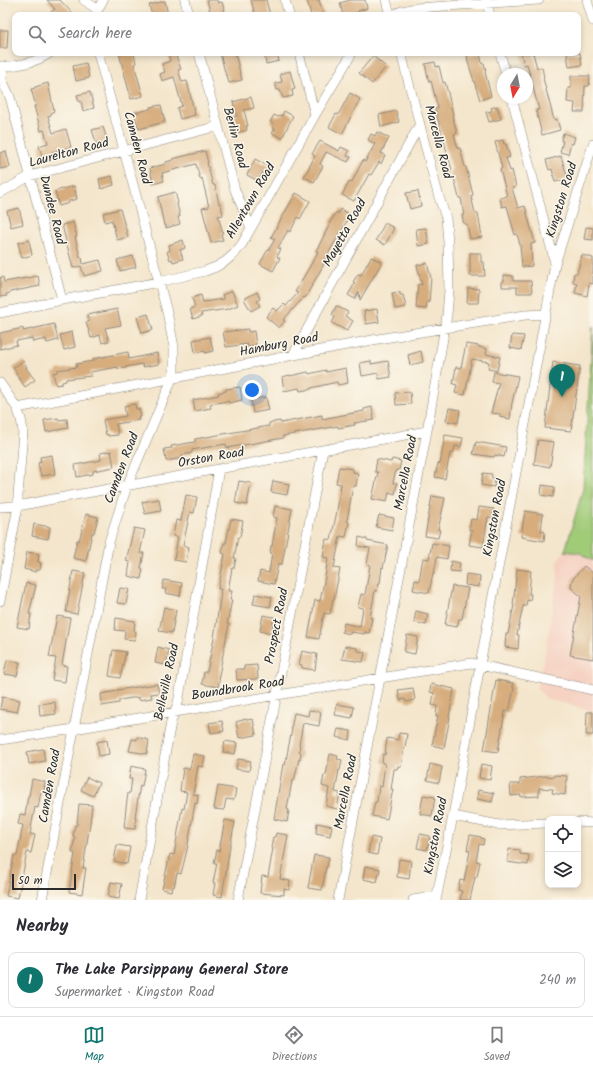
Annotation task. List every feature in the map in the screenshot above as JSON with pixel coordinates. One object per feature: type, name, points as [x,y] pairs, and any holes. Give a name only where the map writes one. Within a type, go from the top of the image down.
[{"type":"street","points":[[84,0],[96,12]]},
{"type":"street","points":[[97,12],[103,0]]},
{"type":"street","points":[[185,0],[188,12]]},
{"type":"street","points":[[285,0],[288,12]]},
{"type":"street","points":[[386,0],[390,12]]},
{"type":"street","points":[[399,12],[416,8],[486,1],[539,0]]},
{"type":"street","points":[[588,0],[593,21]]},
{"type":"street","points":[[486,1],[489,12]]},
{"type":"street","points":[[1,81],[1,66],[28,63],[46,56]]},
{"type":"street","name":"Camden Road","points":[[42,900],[109,542],[127,486],[174,371],[174,347],[167,312],[99,56]]},
{"type":"street","name":"Berlin Road","points":[[200,56],[235,190],[251,228]]},
{"type":"street","points":[[300,56],[315,114]]},
{"type":"street","name":"Allentown Road","points":[[0,313],[158,282],[205,271],[226,261],[242,244],[315,114],[350,56]]},
{"type":"street","name":"Marcella Road","points":[[338,900],[381,678],[448,315],[449,290],[446,218],[438,194],[402,56]]},
{"type":"street","points":[[501,56],[504,68]]},
{"type":"street","name":"Dundee Road","points":[[1,81],[10,97],[62,300]]},
{"type":"street","points":[[514,104],[555,264]]},
{"type":"street","name":"Mayetta Road","points":[[293,355],[420,124]]},
{"type":"street","name":"Laurelton Road","points":[[0,194],[30,176],[218,126]]},
{"type":"street","name":"Kingston Road","points":[[437,898],[555,264],[593,144]]},
{"type":"street","name":"Hamburg Road","points":[[17,408],[378,339],[524,315],[546,314]]},
{"type":"street","points":[[0,383],[17,408],[21,419],[24,436],[18,506],[0,601]]},
{"type":"street","name":"Orston Road","points":[[0,507],[18,506],[427,432]]},
{"type":"street","name":"Prospect Road","points":[[238,900],[323,450]]},
{"type":"street","name":"Belleville Road","points":[[139,900],[171,722],[178,703],[219,470]]},
{"type":"street","name":"Boundbrook Road","points":[[0,740],[471,663],[593,690]]},
{"type":"street","points":[[453,816],[499,825],[545,823]]},
{"type":"street","points":[[581,822],[593,823]]},
{"type":"street","points":[[413,900],[437,898]]},
{"type":"shaded area","points":[[593,326],[593,711],[547,699],[537,689],[537,678],[543,665],[558,576],[557,560],[565,551],[583,489]]},
{"type":"green space","points":[[593,326],[593,561],[580,553],[565,551],[583,489]]},
{"type":"building","points":[[47,0],[60,0],[71,12],[51,12],[55,9]]},
{"type":"building","points":[[207,0],[217,0],[218,3],[222,2],[225,12],[210,12]]},
{"type":"building","points":[[251,0],[266,0],[269,12],[254,12]]},
{"type":"building","points":[[307,0],[319,0],[323,12],[310,12]]},
{"type":"building","points":[[350,0],[365,0],[367,8],[358,11],[359,12],[342,12],[340,3]]},
{"type":"building","points":[[165,1],[167,12],[151,12],[149,5]]},
{"type":"building","points":[[0,30],[8,30],[7,48],[0,48]]},
{"type":"building","points":[[120,56],[135,56],[136,63],[134,64],[143,96],[131,99]]},
{"type":"building","points":[[169,56],[176,56],[181,69],[178,70],[182,82],[187,81],[195,115],[180,119],[177,108],[182,106],[174,77],[162,81],[160,74],[165,72],[162,64],[170,61]]},
{"type":"building","points":[[221,56],[236,56],[242,80],[229,83],[227,75],[226,76]]},
{"type":"building","points":[[264,56],[278,56],[279,61],[266,64]]},
{"type":"building","points":[[373,56],[386,67],[372,84],[359,73]]},
{"type":"building","points":[[467,56],[481,56],[482,64],[484,63],[491,96],[480,100]]},
{"type":"building","points":[[522,56],[534,56],[537,68],[542,67],[543,78],[554,120],[557,119],[560,130],[542,135],[536,110],[539,110],[533,87],[533,68],[528,68],[527,64],[524,65]]},
{"type":"building","points":[[567,56],[580,56],[582,65],[569,67]]},
{"type":"building","points":[[435,62],[436,67],[439,66],[443,83],[445,82],[448,93],[457,133],[454,134],[458,149],[460,148],[466,167],[473,195],[471,196],[475,213],[478,213],[482,237],[470,239],[467,224],[464,224],[462,215],[464,215],[461,198],[459,198],[454,178],[451,179],[450,170],[452,170],[435,109],[438,108],[431,81],[429,82],[425,64]]},
{"type":"building","points":[[86,63],[89,78],[76,81],[73,66]]},
{"type":"building","points":[[290,71],[295,89],[292,90],[293,96],[283,98],[280,90],[277,90],[275,83],[282,82],[280,74]]},
{"type":"building","points":[[571,76],[590,76],[589,86],[585,86],[584,112],[574,112],[575,103],[567,102],[568,88],[571,88]]},
{"type":"building","points":[[48,83],[54,111],[48,116],[53,133],[66,129],[71,147],[52,152],[52,157],[44,159],[39,146],[48,143],[44,130],[41,131],[31,89]]},
{"type":"building","points":[[90,92],[94,108],[83,111],[81,101],[79,102],[77,95]]},
{"type":"building","points":[[350,93],[360,99],[342,134],[329,127],[336,114],[338,115]]},
{"type":"building","points":[[251,97],[254,108],[244,110],[248,126],[246,126],[247,130],[237,133],[233,117],[237,116],[233,102]]},
{"type":"building","points":[[161,105],[165,122],[139,129],[134,113],[150,109],[150,107]]},
{"type":"building","points":[[497,106],[501,119],[489,122],[486,112],[492,111],[491,108]]},
{"type":"building","points":[[284,111],[293,116],[282,138],[272,133],[275,129],[272,128],[274,125],[270,122],[274,115],[278,117],[280,115],[282,116]]},
{"type":"building","points":[[396,111],[399,122],[381,127],[379,115]]},
{"type":"building","points":[[103,127],[108,142],[97,145],[92,130]]},
{"type":"building","points":[[377,132],[389,138],[381,153],[385,155],[381,164],[379,162],[371,175],[369,174],[354,201],[342,195],[350,181],[352,182],[363,160],[365,162],[375,144],[368,140],[371,134],[375,136]]},
{"type":"building","points":[[563,133],[575,137],[573,144],[571,143],[568,154],[560,152],[563,141],[561,141]]},
{"type":"building","points":[[503,140],[504,144],[506,144],[510,157],[506,158],[510,171],[512,170],[516,187],[512,188],[518,208],[525,206],[535,243],[531,244],[532,266],[522,267],[520,245],[517,234],[515,235],[507,206],[502,207],[500,198],[507,196],[495,142]]},
{"type":"building","points":[[320,141],[339,151],[341,147],[349,151],[347,156],[351,157],[348,162],[326,152],[320,164],[323,166],[314,182],[304,177],[315,156],[312,154]]},
{"type":"building","points":[[6,151],[10,167],[0,169],[0,153]]},
{"type":"building","points":[[205,151],[213,185],[215,185],[223,215],[218,216],[223,233],[221,234],[223,240],[211,243],[202,208],[209,207],[202,178],[200,179],[196,164],[162,173],[164,181],[153,184],[150,168],[166,164],[166,162],[173,160],[172,159]]},
{"type":"building","points":[[561,156],[568,179],[555,182],[552,169],[549,170],[546,160]]},
{"type":"building","points":[[255,159],[268,166],[258,181],[247,175]]},
{"type":"building","points":[[112,176],[114,185],[101,189],[99,179]]},
{"type":"building","points":[[74,186],[77,199],[59,206],[55,191]]},
{"type":"building","points":[[418,191],[421,206],[410,209],[406,193]]},
{"type":"building","points":[[175,192],[178,203],[180,216],[178,217],[180,224],[166,228],[158,197]]},
{"type":"building","points":[[296,193],[310,201],[300,219],[298,217],[290,232],[288,230],[278,248],[281,249],[277,257],[280,258],[273,271],[260,264],[275,239],[271,237]]},
{"type":"building","points":[[19,208],[23,224],[11,227],[7,211]]},
{"type":"building","points":[[120,209],[128,237],[117,240],[112,220],[105,222],[103,213]]},
{"type":"building","points":[[340,209],[349,214],[346,219],[348,219],[305,298],[304,297],[283,320],[285,321],[279,328],[266,317],[273,308],[277,311],[284,304],[286,306],[298,293],[295,292],[318,252],[316,251],[329,224],[336,212],[338,214]]},
{"type":"building","points":[[73,222],[77,237],[75,237],[83,264],[100,260],[103,271],[84,276],[81,266],[73,268],[62,225]]},
{"type":"building","points":[[385,223],[394,228],[385,245],[376,240]]},
{"type":"building","points":[[586,227],[593,228],[593,240],[584,239]]},
{"type":"building","points":[[426,228],[429,244],[418,246],[416,229]]},
{"type":"building","points":[[29,240],[32,255],[22,258],[18,243]]},
{"type":"building","points":[[183,240],[185,248],[180,250],[183,259],[173,262],[172,259],[170,260],[167,252],[170,250],[169,245]]},
{"type":"building","points":[[470,253],[481,253],[481,262],[484,262],[485,276],[470,276]]},
{"type":"building","points":[[582,255],[593,258],[593,284],[589,283],[587,296],[575,293],[577,283],[573,282],[574,273],[577,273]]},
{"type":"building","points":[[133,256],[136,267],[120,271],[117,260]]},
{"type":"building","points":[[371,257],[382,262],[360,300],[359,292],[355,299],[348,295],[355,283],[353,282],[358,274],[361,275]]},
{"type":"building","points":[[427,263],[431,278],[429,302],[427,302],[426,309],[416,308],[418,284],[422,285],[417,265]]},
{"type":"building","points":[[504,275],[513,276],[513,281],[531,281],[532,293],[517,293],[517,287],[502,287]]},
{"type":"building","points":[[38,276],[40,286],[10,292],[6,294],[7,296],[0,297],[0,278],[3,277],[4,282]]},
{"type":"building","points":[[468,288],[479,289],[478,303],[467,303]]},
{"type":"building","points":[[232,291],[238,305],[228,309],[201,313],[202,316],[193,319],[190,309],[195,307],[192,298],[201,295],[203,302],[224,299],[222,295]]},
{"type":"building","points":[[257,292],[260,299],[257,301],[260,306],[251,311],[244,299]]},
{"type":"building","points":[[400,292],[400,295],[403,295],[406,307],[395,309],[392,293]]},
{"type":"building","points":[[336,306],[348,312],[345,316],[353,321],[347,331],[332,323],[335,317],[332,315]]},
{"type":"building","points":[[117,309],[121,325],[105,328],[109,341],[102,343],[100,335],[91,338],[86,322],[89,322],[87,315]]},
{"type":"building","points":[[377,309],[379,322],[366,324],[364,311]]},
{"type":"building","points":[[148,314],[153,330],[142,333],[137,317]]},
{"type":"building","points":[[54,324],[58,340],[47,343],[46,339],[33,342],[32,338],[16,341],[17,345],[0,349],[0,333],[23,328],[23,331]]},
{"type":"building","points":[[248,329],[248,332],[254,331],[256,345],[247,347],[247,344],[226,347],[223,332]]},
{"type":"building","points":[[72,332],[75,347],[64,350],[60,335]]},
{"type":"building","points":[[512,335],[524,336],[521,350],[510,348]]},
{"type":"building","points":[[210,337],[213,351],[195,353],[193,340]]},
{"type":"building","points":[[466,344],[487,349],[486,354],[500,357],[497,371],[488,369],[489,362],[472,359],[465,395],[455,393],[457,385],[453,384],[456,367],[461,368]]},
{"type":"building","points":[[421,351],[423,362],[410,365],[408,355]]},
{"type":"building","points":[[128,352],[129,359],[157,353],[159,364],[143,367],[142,364],[126,368],[118,369],[118,367],[90,372],[91,376],[66,379],[66,381],[62,382],[62,384],[56,385],[53,373],[57,372],[57,370],[77,367],[76,364]]},
{"type":"building","points":[[23,361],[27,367],[26,368],[35,380],[25,387],[13,368]]},
{"type":"building","points":[[371,361],[371,364],[388,361],[391,377],[379,379],[378,373],[362,376],[360,363]]},
{"type":"building","points":[[553,362],[580,366],[571,431],[545,428]]},
{"type":"building","points":[[346,368],[348,383],[338,385],[337,382],[300,391],[299,388],[284,391],[282,377],[308,372],[309,374],[326,370],[326,372]]},
{"type":"building","points":[[494,372],[518,376],[510,419],[500,417],[500,414],[491,413],[499,383],[492,382]]},
{"type":"building","points":[[240,387],[242,400],[229,403],[228,401],[210,404],[211,408],[195,411],[193,400],[219,395],[218,393],[226,391],[226,389]]},
{"type":"building","points":[[410,392],[411,404],[396,405],[395,393]]},
{"type":"building","points":[[266,397],[269,410],[253,413],[251,400]]},
{"type":"building","points":[[135,404],[136,409],[139,409],[141,417],[138,417],[139,420],[116,424],[118,435],[106,435],[103,420],[126,416],[124,406]]},
{"type":"building","points":[[372,407],[374,420],[354,423],[355,425],[338,428],[338,426],[227,448],[226,444],[192,450],[192,453],[182,455],[183,458],[166,461],[164,449],[172,448],[171,446],[195,442],[195,439],[269,426],[269,423],[280,421],[281,423],[322,415],[322,419],[364,411],[364,409]]},
{"type":"building","points":[[449,408],[460,410],[458,423],[446,421]]},
{"type":"building","points":[[58,418],[59,420],[67,419],[68,428],[46,432],[44,420]]},
{"type":"building","points":[[445,435],[463,438],[461,447],[455,446],[453,454],[450,453],[445,479],[435,477],[438,463],[440,464]]},
{"type":"building","points":[[538,440],[554,442],[550,467],[534,464]]},
{"type":"building","points":[[476,442],[506,447],[504,457],[473,454]]},
{"type":"building","points":[[111,451],[114,467],[93,471],[93,474],[77,477],[75,465],[101,460],[100,453]]},
{"type":"building","points":[[52,455],[55,474],[41,476],[38,463],[41,462],[40,457]]},
{"type":"building","points":[[377,459],[391,462],[392,459],[401,461],[399,470],[396,470],[393,483],[397,483],[395,494],[389,492],[387,502],[372,499],[378,472],[375,472]]},
{"type":"building","points":[[339,467],[353,469],[353,472],[358,473],[356,486],[353,486],[346,537],[340,536],[334,568],[340,569],[334,599],[330,614],[324,613],[319,639],[308,637],[315,600],[320,601],[325,577],[328,558],[323,557],[326,539],[331,540],[337,511],[341,484],[336,483]]},
{"type":"building","points":[[483,473],[492,474],[491,478],[495,478],[494,487],[481,485]]},
{"type":"building","points":[[239,481],[251,483],[247,505],[235,503]]},
{"type":"building","points":[[273,481],[289,484],[287,495],[271,492]]},
{"type":"building","points":[[542,485],[555,487],[553,497],[541,495]]},
{"type":"building","points":[[186,495],[197,497],[194,513],[190,512],[183,545],[189,547],[186,562],[174,560],[178,537],[173,536],[176,520],[181,521]]},
{"type":"building","points":[[432,496],[445,498],[438,530],[440,530],[438,538],[425,536]]},
{"type":"building","points":[[159,499],[161,511],[145,514],[142,502]]},
{"type":"building","points":[[275,506],[292,509],[282,564],[278,564],[274,584],[258,581],[260,571],[269,573],[272,553],[270,553],[271,546],[277,518],[273,517]]},
{"type":"building","points":[[479,507],[494,509],[493,518],[488,517],[483,547],[469,545],[472,530],[469,530],[471,519],[477,520]]},
{"type":"building","points":[[525,511],[543,514],[541,531],[545,532],[544,541],[521,537]]},
{"type":"building","points":[[86,514],[98,517],[94,533],[92,533],[86,561],[73,558],[77,540],[79,541]]},
{"type":"building","points":[[379,515],[394,518],[392,530],[376,527]]},
{"type":"building","points":[[231,519],[243,521],[240,537],[238,537],[234,558],[236,558],[234,568],[232,568],[228,591],[232,591],[230,600],[232,600],[218,687],[202,684],[204,672],[207,672],[214,638],[221,593],[221,589],[218,589],[225,554],[222,553],[224,543],[226,543]]},
{"type":"building","points":[[34,524],[50,527],[48,539],[32,536]]},
{"type":"building","points":[[134,528],[145,530],[140,553],[144,553],[141,568],[143,569],[141,579],[128,576],[130,562],[126,561]]},
{"type":"building","points":[[359,537],[367,539],[367,541],[388,545],[383,568],[382,567],[380,583],[377,591],[375,590],[369,633],[365,632],[364,634],[351,632],[350,634],[342,632],[344,623],[360,627],[363,608],[358,607],[361,594],[365,595],[370,565],[367,564],[370,548],[358,546]]},
{"type":"building","points":[[432,543],[449,546],[447,559],[437,557],[429,593],[413,590],[415,580],[419,581],[423,558],[429,559]]},
{"type":"building","points":[[27,552],[39,554],[38,562],[41,563],[40,570],[36,570],[36,572],[24,569]]},
{"type":"building","points":[[451,561],[460,563],[459,572],[450,571]]},
{"type":"building","points":[[584,566],[593,573],[593,659],[570,655],[581,596],[571,588],[572,580]]},
{"type":"building","points":[[517,569],[531,571],[529,594],[531,594],[530,601],[527,600],[526,606],[523,606],[517,635],[519,635],[518,649],[505,647],[506,634],[508,634],[514,605]]},
{"type":"building","points":[[73,571],[85,573],[77,614],[66,612]]},
{"type":"building","points":[[466,574],[480,576],[479,587],[465,585]]},
{"type":"building","points":[[164,580],[182,583],[180,596],[165,593],[166,589],[162,589]]},
{"type":"building","points":[[26,583],[36,585],[29,614],[31,614],[29,629],[17,627]]},
{"type":"building","points":[[452,586],[468,588],[462,619],[459,619],[457,627],[445,625]]},
{"type":"building","points":[[120,588],[129,589],[126,604],[117,603]]},
{"type":"building","points":[[255,594],[272,597],[270,607],[253,604]]},
{"type":"building","points":[[164,607],[176,610],[172,633],[159,631]]},
{"type":"building","points":[[416,611],[428,614],[426,625],[414,622]]},
{"type":"building","points":[[263,615],[274,617],[271,634],[260,631]]},
{"type":"building","points":[[57,616],[70,618],[62,665],[67,666],[65,682],[52,680],[56,658],[49,657]]},
{"type":"building","points":[[116,618],[135,621],[135,640],[124,639],[125,631],[115,630]]},
{"type":"building","points":[[407,635],[418,637],[415,654],[404,652]]},
{"type":"building","points":[[345,646],[357,648],[357,651],[365,652],[363,662],[342,659]]},
{"type":"building","points":[[158,647],[169,650],[166,665],[155,663]]},
{"type":"building","points":[[113,650],[126,652],[120,678],[109,676]]},
{"type":"building","points":[[302,651],[317,654],[315,670],[302,668],[302,665],[299,664]]},
{"type":"building","points":[[7,660],[20,662],[17,676],[4,674]]},
{"type":"building","points":[[257,665],[258,679],[237,680],[236,669],[244,669],[244,666]]},
{"type":"building","points":[[496,680],[513,683],[514,688],[509,712],[505,711],[498,752],[484,750]]},
{"type":"building","points":[[157,684],[159,693],[151,694],[152,698],[139,700],[139,697],[119,700],[119,703],[102,706],[101,694]]},
{"type":"building","points":[[431,684],[454,689],[444,748],[432,745],[438,716],[436,716],[437,706],[432,705],[434,693],[430,692]]},
{"type":"building","points":[[413,688],[415,700],[406,702],[405,699],[400,700],[398,690]]},
{"type":"building","points":[[2,697],[20,700],[17,712],[0,709]]},
{"type":"building","points":[[55,702],[56,714],[40,716],[39,704]]},
{"type":"building","points":[[337,704],[354,707],[352,718],[335,715]]},
{"type":"building","points":[[309,710],[321,712],[319,726],[303,723],[299,745],[299,751],[301,752],[300,760],[299,759],[294,781],[292,781],[287,809],[289,810],[287,822],[274,819],[283,764],[285,765],[294,713],[308,716]]},
{"type":"building","points":[[587,712],[593,712],[593,735],[586,735]]},
{"type":"building","points":[[246,719],[253,719],[256,735],[239,738],[236,722]]},
{"type":"building","points":[[222,721],[224,731],[211,733],[209,723]]},
{"type":"building","points":[[338,729],[351,731],[350,740],[336,737]]},
{"type":"building","points":[[399,733],[407,734],[401,767],[398,766],[397,769],[394,769],[391,789],[393,789],[387,819],[372,816],[375,802],[377,802],[379,786],[382,787],[385,763],[382,763],[383,754],[385,755],[387,738],[398,740]]},
{"type":"building","points":[[137,737],[149,740],[147,754],[129,751],[132,739],[137,740]]},
{"type":"building","points":[[107,740],[109,754],[99,756],[97,742]]},
{"type":"building","points":[[225,741],[237,743],[235,754],[223,752]]},
{"type":"building","points":[[43,749],[45,761],[29,764],[27,752]]},
{"type":"building","points":[[193,754],[205,756],[203,767],[198,766],[193,794],[198,795],[197,804],[195,803],[187,850],[181,874],[177,873],[174,887],[172,887],[171,891],[162,889],[170,854],[174,855],[182,808],[184,809],[187,792],[180,791],[183,768],[190,769]]},
{"type":"building","points":[[330,754],[338,756],[337,759],[342,760],[335,792],[340,793],[337,809],[326,806],[329,788],[322,786],[324,775],[326,775]]},
{"type":"building","points":[[238,759],[251,761],[249,771],[236,769]]},
{"type":"building","points":[[430,764],[442,767],[439,783],[427,780]]},
{"type":"building","points":[[481,764],[492,766],[490,780],[479,778]]},
{"type":"building","points":[[131,766],[145,769],[142,786],[140,785],[135,817],[135,829],[124,828],[128,793],[130,793],[132,779],[129,779]]},
{"type":"building","points":[[554,775],[567,776],[565,795],[552,793],[553,789],[539,788],[539,796],[511,796],[510,784],[520,784],[520,779],[546,776],[554,777]]},
{"type":"building","points":[[87,777],[99,783],[93,796],[81,790]]},
{"type":"building","points":[[32,779],[45,782],[44,792],[41,792],[38,808],[35,807],[30,834],[35,835],[31,853],[27,852],[18,898],[6,896],[14,855],[17,856],[23,825],[18,824],[20,814],[25,815]]},
{"type":"building","points":[[218,786],[236,789],[234,800],[226,799],[224,810],[214,809]]},
{"type":"building","points":[[478,790],[494,793],[492,802],[477,799]]},
{"type":"building","points":[[423,795],[435,797],[432,816],[420,814]]},
{"type":"building","points":[[79,804],[92,805],[83,868],[86,868],[82,894],[69,892],[75,853],[72,853],[75,837],[73,836],[75,825],[77,825]]},
{"type":"building","points":[[225,820],[235,822],[222,897],[213,895],[215,883],[213,883],[217,863],[214,863],[217,850],[219,851]]},
{"type":"building","points":[[317,823],[332,826],[330,836],[316,833]]},
{"type":"building","points":[[276,833],[288,835],[280,879],[290,881],[289,890],[284,889],[284,895],[260,893],[262,876],[268,877],[273,848],[271,848],[273,837],[275,837]]},
{"type":"building","points":[[420,834],[430,836],[427,850],[417,848]]},
{"type":"building","points":[[470,835],[484,839],[483,845],[479,844],[476,861],[480,862],[470,900],[460,900],[462,891],[458,890],[460,880],[464,881],[470,851],[467,850]]},
{"type":"building","points":[[371,837],[380,839],[377,855],[368,853]]},
{"type":"building","points":[[117,845],[130,847],[127,864],[114,861]]},
{"type":"building","points":[[509,849],[520,850],[520,854],[529,855],[528,865],[507,862]]},
{"type":"building","points":[[314,855],[329,857],[322,890],[308,888]]},
{"type":"building","points":[[399,859],[411,861],[409,879],[397,877]]},
{"type":"building","points":[[365,866],[380,869],[377,882],[363,879]]},
{"type":"building","points":[[111,882],[122,884],[119,899],[108,897]]},
{"type":"place","name":"The Lake Parsippany General Store","points":[[562,397]]}]
